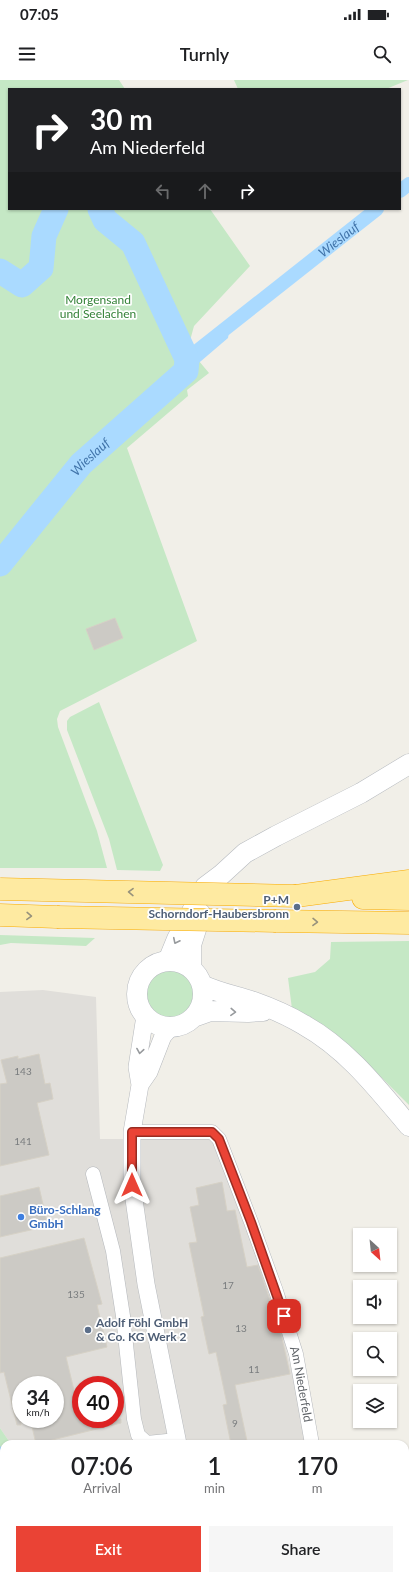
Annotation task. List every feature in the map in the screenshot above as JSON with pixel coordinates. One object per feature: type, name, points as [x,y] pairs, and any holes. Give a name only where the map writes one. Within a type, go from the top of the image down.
[{"type":"highway","points":[[296,896],[409,881]]},
{"type":"highway","points":[[0,889],[409,899]]},
{"type":"highway","points":[[0,915],[409,923]]},
{"type":"main road","points":[[168,961],[177,939],[205,887],[221,875],[245,853],[361,793],[409,764]]},
{"type":"main road","points":[[191,968],[191,946],[198,918],[221,875]]},
{"type":"main road","points":[[168,961],[182,963],[191,968],[199,977],[204,997],[196,1016],[189,1022],[180,1026],[171,1027],[162,1026],[145,1016],[140,1007],[137,996],[138,988],[142,978],[152,967],[168,961]]},
{"type":"main road","points":[[202,985],[216,992],[254,1002],[304,1025],[326,1039],[365,1073],[409,1126]]},
{"type":"main road","points":[[196,1016],[210,1011],[248,1012],[271,1010]]},
{"type":"street","points":[[145,1016],[137,1067],[140,1085],[132,1132],[132,1185],[146,1284],[178,1440]]},
{"type":"street","points":[[140,1085],[148,1072],[163,1036],[171,1027]]},
{"type":"street","name":"Am Niederfeld","points":[[132,1132],[212,1132],[219,1139],[254,1229],[296,1354],[311,1440]]},
{"type":"street","points":[[93,1174],[113,1251],[123,1316],[134,1419],[138,1435],[144,1440]]},
{"type":"shaded area","points":[[43,990],[96,997],[100,1139],[212,1139],[273,1290],[307,1440],[8,1440],[0,1428],[0,992]]},
{"type":"green space","name":"Morgensand und Seelachen","points":[[0,80],[119,80],[124,88],[8,88],[8,210],[211,210],[250,266],[194,326],[188,348],[209,373],[187,390],[188,396],[127,448],[197,641],[60,711],[57,719],[58,727],[97,831],[107,868],[0,868]]},
{"type":"green space","points":[[234,80],[408,80],[388,88],[238,88]]},
{"type":"green space","points":[[99,702],[163,865],[160,871],[117,870],[109,839],[67,730],[67,721],[70,717]]},
{"type":"green space","points":[[0,935],[95,938],[86,946],[11,943],[0,945]]},
{"type":"green space","points":[[409,941],[409,1105],[361,1057],[292,1009],[288,978],[315,972],[330,959],[331,942]]},
{"type":"green space","points":[[165,970],[175,970],[188,977],[195,990],[195,1000],[188,1013],[175,1020],[165,1020],[156,1016],[149,1009],[145,1000],[145,990],[149,981],[156,974]]},
{"type":"green space","points":[[0,1428],[8,1440],[0,1440]]},
{"type":"water","points":[[227,326],[230,326],[228,338],[187,373],[184,372],[184,369],[225,337]]},
{"type":"building","points":[[115,618],[123,638],[94,650],[86,629]]},
{"type":"building","points":[[39,1054],[45,1084],[50,1083],[53,1099],[37,1103],[49,1155],[0,1166],[0,1084],[7,1083],[1,1060],[18,1056],[18,1059]]},
{"type":"building","points":[[222,1182],[227,1211],[235,1210],[247,1267],[258,1265],[281,1334],[290,1374],[235,1385],[247,1440],[230,1440],[223,1405],[227,1404],[216,1352],[209,1354],[201,1317],[204,1316],[189,1243],[197,1242],[190,1207],[199,1205],[196,1188]]},
{"type":"building","points":[[39,1187],[48,1226],[0,1237],[0,1196]]},
{"type":"building","points":[[84,1238],[102,1304],[97,1305],[107,1347],[66,1357],[72,1382],[72,1428],[101,1428],[52,1440],[35,1440],[32,1428],[64,1428],[64,1376],[12,1376],[12,1405],[4,1372],[0,1373],[0,1258]]},
{"type":"waterway","name":"Wieslauf","points":[[401,190],[409,184]]},
{"type":"waterway","name":"Wieslauf","points":[[0,271],[22,285],[41,268],[44,236],[56,210]]},
{"type":"waterway","name":"Wieslauf","points":[[0,564],[81,464],[186,371],[187,359],[133,243],[105,220],[100,210]]},
{"type":"waterway","name":"Wieslauf","points":[[187,359],[376,210]]},
{"type":"place","name":"P+M Schorndorf-Haubersbronn","points":[[297,907]]},
{"type":"place","name":"Büro-Schlang GmbH","points":[[21,1217]]},
{"type":"place","name":"Adolf Föhl GmbH & Co. KG Werk 2","points":[[88,1330]]},
{"type":"route","points":[[132,1185],[132,1132],[212,1132],[219,1139],[246,1208],[284,1316]]}]
